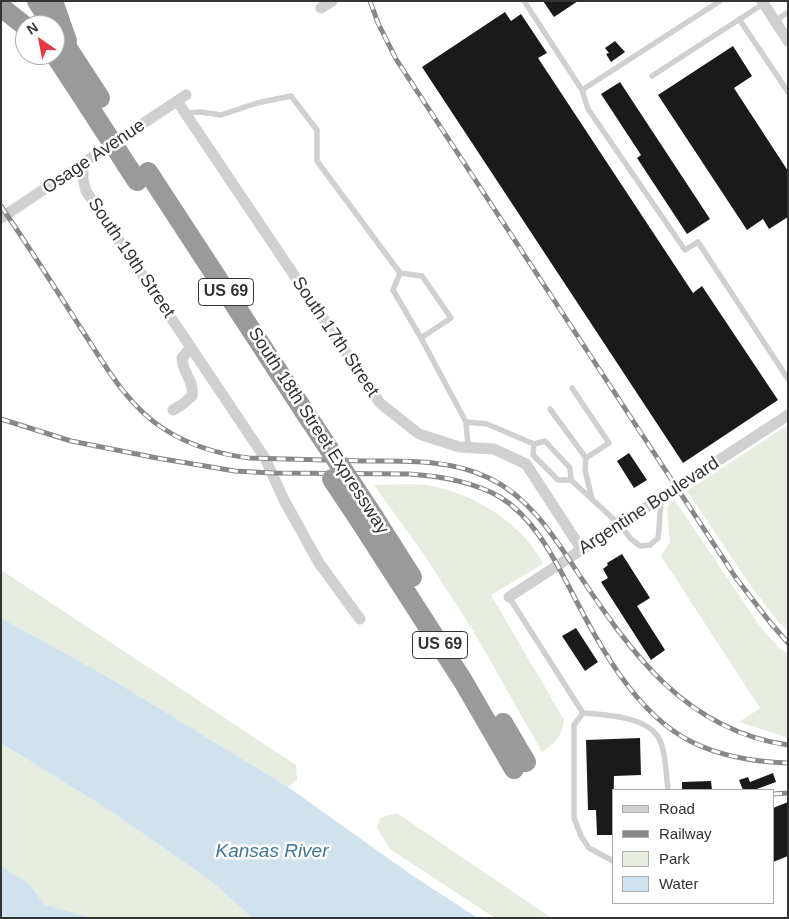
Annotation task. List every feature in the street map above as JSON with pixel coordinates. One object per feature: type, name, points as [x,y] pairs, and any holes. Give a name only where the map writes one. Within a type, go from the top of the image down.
[{"type":"highway","points":[[19,1],[28,15]]},
{"type":"highway","points":[[37,1],[46,15]]},
{"type":"highway","points":[[53,1],[56,15]]},
{"type":"highway","points":[[1,7],[15,18]]},
{"type":"highway","name":"South 18th Street Expressway","points":[[65,58],[368,520],[486,694],[520,766]]},
{"type":"street","points":[[321,8],[332,1]]},
{"type":"street","points":[[762,2],[788,41]]},
{"type":"street","name":"South 17th Street","points":[[182,98],[185,113],[380,403],[419,434],[458,447],[494,449],[526,464],[582,550]]},
{"type":"street","name":"Osage Avenue","points":[[1,218],[182,98]]},
{"type":"street","name":"South 19th Street","points":[[83,164],[83,179],[86,190],[265,458],[284,500],[319,563],[360,620]]},
{"type":"street","points":[[173,410],[192,396],[193,386],[183,367],[182,358],[191,347]]},
{"type":"street","name":"Argentine Boulevard","points":[[509,597],[788,414]]},
{"type":"lane","points":[[524,1],[582,90],[588,109],[685,250],[698,242],[788,378]]},
{"type":"lane","points":[[582,90],[720,1]]},
{"type":"lane","points":[[652,76],[762,2]]},
{"type":"lane","points":[[775,21],[788,12]]},
{"type":"lane","points":[[739,19],[788,92]]},
{"type":"lane","points":[[185,113],[200,112],[221,115],[257,103],[291,96],[317,130],[317,161],[400,273],[422,276],[451,318],[421,338]]},
{"type":"lane","points":[[400,273],[393,290],[466,422],[468,448]]},
{"type":"lane","points":[[572,388],[609,443],[586,458]]},
{"type":"lane","points":[[550,410],[586,458],[585,470],[592,499]]},
{"type":"lane","points":[[466,422],[487,424],[534,444],[545,441],[570,468],[571,480]]},
{"type":"lane","points":[[534,444],[533,455],[558,480],[571,480],[620,525],[631,540],[640,546],[650,546],[658,538],[659,511],[662,497]]},
{"type":"lane","points":[[509,597],[583,713]]},
{"type":"lane","points":[[583,713],[607,715],[638,722],[656,734],[664,754],[668,789]]},
{"type":"lane","points":[[583,713],[574,725],[574,818],[588,848],[612,860]]},
{"type":"green space","points":[[788,425],[788,631],[780,624],[750,585],[687,491]]},
{"type":"green space","points":[[374,485],[424,485],[448,490],[464,496],[496,513],[523,536],[534,549],[543,564],[491,595],[564,720],[557,739],[542,752],[474,632],[425,556]]},
{"type":"green space","points":[[674,499],[759,625],[779,648],[788,654],[788,738],[739,722],[760,708],[661,556],[670,542],[667,509]]},
{"type":"green space","points":[[1,570],[296,765],[297,780],[288,787],[106,676],[1,618]]},
{"type":"green space","points":[[1,743],[109,810],[210,880],[252,918],[93,918],[45,905],[28,883],[1,866]]},
{"type":"green space","points":[[397,813],[551,918],[495,918],[390,849],[377,828],[380,818]]},
{"type":"water","name":"Kansas River","points":[[1,618],[106,676],[288,787],[413,876],[478,918],[252,918],[210,880],[109,810],[1,743]]},
{"type":"water","points":[[1,866],[28,883],[45,905],[93,918],[1,918]]},
{"type":"building","points":[[543,1],[578,1],[554,17]]},
{"type":"building","points":[[505,12],[511,21],[521,14],[547,53],[538,58],[693,293],[702,286],[778,400],[683,463],[422,67]]},
{"type":"building","points":[[615,41],[625,52],[611,62],[606,54],[609,53],[605,48]]},
{"type":"building","points":[[733,46],[752,76],[734,88],[788,171],[788,217],[769,229],[763,219],[747,230],[658,95]]},
{"type":"building","points":[[620,82],[710,219],[687,234],[637,158],[641,155],[601,94]]},
{"type":"building","points":[[629,453],[647,480],[634,488],[617,461]]},
{"type":"building","points":[[622,554],[650,598],[637,606],[665,650],[651,660],[601,582],[608,578],[603,569],[608,565],[607,563]]},
{"type":"building","points":[[576,628],[598,662],[585,671],[562,636]]},
{"type":"building","points":[[640,738],[641,775],[614,776],[614,789],[612,789],[612,835],[597,835],[596,810],[588,810],[586,740]]},
{"type":"building","points":[[773,773],[776,782],[757,789],[743,789],[739,780],[748,777],[750,782]]},
{"type":"building","points":[[711,781],[712,789],[682,789],[682,782]]},
{"type":"building","points":[[788,802],[788,856],[774,862],[774,808]]},
{"type":"railway","points":[[370,1],[378,23],[396,59],[736,578],[788,643]]},
{"type":"railway","points":[[1,206],[98,355],[127,396],[150,419],[164,429],[194,445],[215,452],[249,458],[427,462],[459,467],[489,478],[516,495],[539,518],[617,629],[639,657],[663,682],[689,704],[719,723],[751,736],[788,745]]},
{"type":"railway","points":[[1,419],[71,441],[235,471],[409,474],[456,480],[478,487],[500,497],[531,524],[554,559],[590,627],[618,673],[652,713],[671,729],[703,747],[738,757],[788,763]]},
{"type":"railway","points":[[774,794],[788,793]]}]
